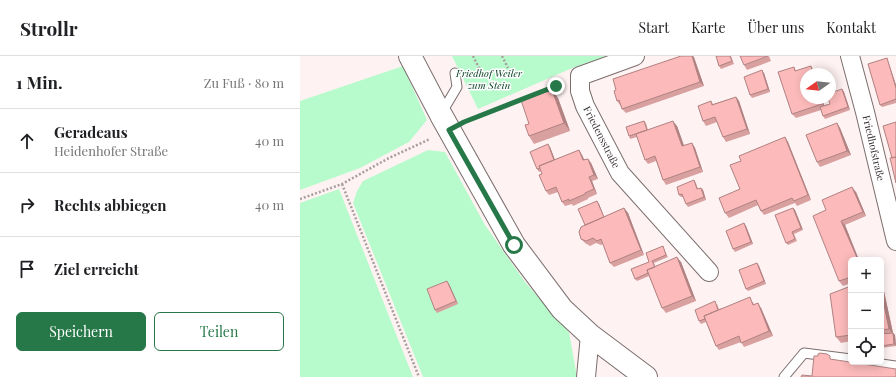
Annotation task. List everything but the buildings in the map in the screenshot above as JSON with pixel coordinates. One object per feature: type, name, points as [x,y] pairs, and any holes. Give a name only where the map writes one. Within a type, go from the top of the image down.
[{"type":"main road","points":[[410,56],[445,123],[514,245],[562,309],[590,336],[646,377]]},
{"type":"street","name":"Friedensstraße","points":[[636,56],[580,76],[580,91],[585,106],[620,172],[709,272]]},
{"type":"street","name":"Friedhofstraße","points":[[850,56],[866,112],[896,241]]},
{"type":"street","points":[[586,377],[590,336]]},
{"type":"lane","points":[[445,123],[457,87],[455,73]]},
{"type":"lane","points":[[784,377],[804,353],[848,360]]},
{"type":"lane","points":[[884,364],[896,366]]},
{"type":"path","points":[[473,56],[484,78]]},
{"type":"path","points":[[502,56],[508,68]]},
{"type":"path","points":[[300,199],[342,184],[389,158],[445,123],[464,122],[556,86]]},
{"type":"path","points":[[342,184],[418,377]]},
{"type":"green space","name":"Friedhof Weiler zum Stein","points":[[452,56],[607,56],[570,69],[478,109]]},
{"type":"green space","points":[[403,66],[427,120],[409,142],[360,168],[300,190],[300,101]]},
{"type":"green space","points":[[428,150],[445,152],[485,225],[525,282],[569,332],[577,377],[423,377],[353,203],[357,191],[363,181]]},
{"type":"green space","points":[[339,189],[413,377],[300,377],[300,203]]},
{"type":"route","points":[[514,245],[449,130],[464,122],[556,86]]}]
